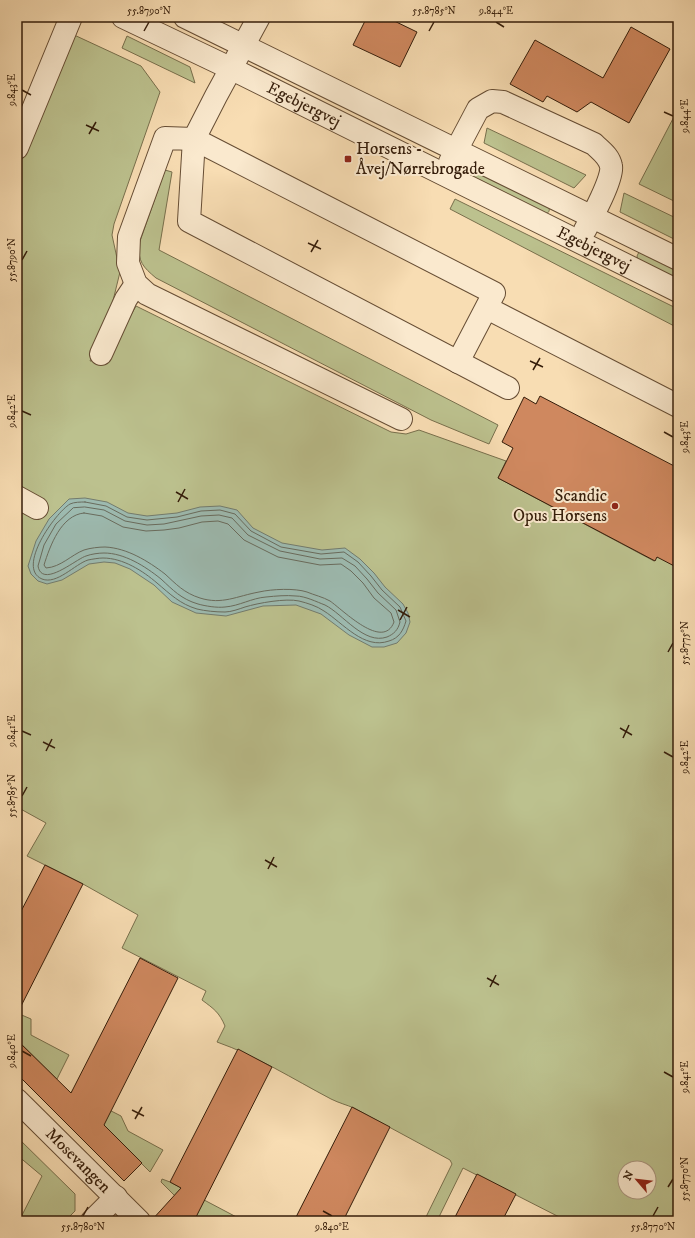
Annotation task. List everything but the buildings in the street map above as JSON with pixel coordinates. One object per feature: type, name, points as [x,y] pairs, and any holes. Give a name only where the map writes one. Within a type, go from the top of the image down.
[{"type":"street","points":[[17,148],[71,17]]},
{"type":"street","name":"Egebjergvej","points":[[123,17],[232,69],[678,291]]},
{"type":"street","name":"Egebjergvej","points":[[186,17],[678,260]]},
{"type":"street","points":[[259,17],[194,138],[189,222],[508,388]]},
{"type":"street","points":[[444,174],[478,109],[492,101],[503,102],[594,144],[606,155],[612,167],[608,181],[579,242]]},
{"type":"street","points":[[401,419],[147,294],[136,284],[128,263],[129,237],[164,138],[194,138],[494,294],[458,362]]},
{"type":"street","points":[[101,354],[126,299],[136,284]]},
{"type":"street","points":[[487,308],[678,406]]},
{"type":"street","points":[[17,497],[36,508]]},
{"type":"street","name":"Mosevangen","points":[[17,1100],[140,1221]]},
{"type":"street","points":[[92,1221],[116,1197]]},
{"type":"green space","points":[[72,34],[141,66],[160,92],[114,224],[112,235],[120,272],[109,317],[90,361],[106,360],[136,306],[391,432],[406,434],[419,430],[506,461],[498,478],[654,561],[659,552],[678,568],[678,1221],[567,1221],[463,1168],[437,1221],[424,1221],[452,1164],[450,1160],[354,1108],[337,1102],[275,1068],[217,1042],[225,1026],[221,1017],[216,1011],[202,1000],[206,991],[122,948],[138,915],[83,884],[27,856],[46,823],[17,807],[17,502],[26,490],[17,485],[17,172],[25,146]]},
{"type":"green space","points":[[127,36],[190,67],[195,83],[122,48]]},
{"type":"green space","points":[[678,109],[678,203],[639,184]]},
{"type":"green space","points":[[487,128],[586,175],[574,188],[484,143]]},
{"type":"green space","points":[[476,169],[549,206],[549,212],[544,215],[471,178],[470,174],[472,170]]},
{"type":"green space","points":[[165,170],[172,172],[159,250],[498,425],[489,444],[431,420],[156,278],[142,264],[139,255],[139,244]]},
{"type":"green space","points":[[624,193],[678,219],[678,241],[620,212]]},
{"type":"green space","points":[[455,199],[678,309],[678,328],[450,209]]},
{"type":"green space","points":[[643,251],[678,269],[678,281],[638,260],[637,256],[639,252]]},
{"type":"green space","points":[[17,1013],[31,1019],[31,1035],[69,1055],[57,1079],[17,1040]]},
{"type":"green space","points":[[72,1091],[121,1116],[128,1131],[163,1150],[150,1172],[71,1093]]},
{"type":"green space","points":[[17,1137],[75,1194],[75,1211],[65,1221],[19,1221],[42,1176],[17,1155]]},
{"type":"green space","points":[[162,1179],[244,1221],[200,1221],[161,1182]]},
{"type":"water","points":[[85,498],[107,502],[128,513],[147,516],[177,513],[200,507],[220,506],[237,510],[253,528],[282,543],[322,550],[345,548],[360,559],[385,587],[403,604],[408,613],[410,622],[406,633],[397,643],[384,647],[372,647],[349,635],[321,614],[296,605],[263,606],[226,616],[196,613],[172,602],[154,585],[130,569],[115,563],[104,562],[89,564],[62,580],[47,584],[38,581],[31,574],[28,566],[36,541],[49,519],[69,499]]},
{"type":"place","name":"Horsens - Åvej/Nørrebrogade","points":[[348,159]]},
{"type":"place","name":"Scandic Opus Horsens","points":[[615,506]]}]
